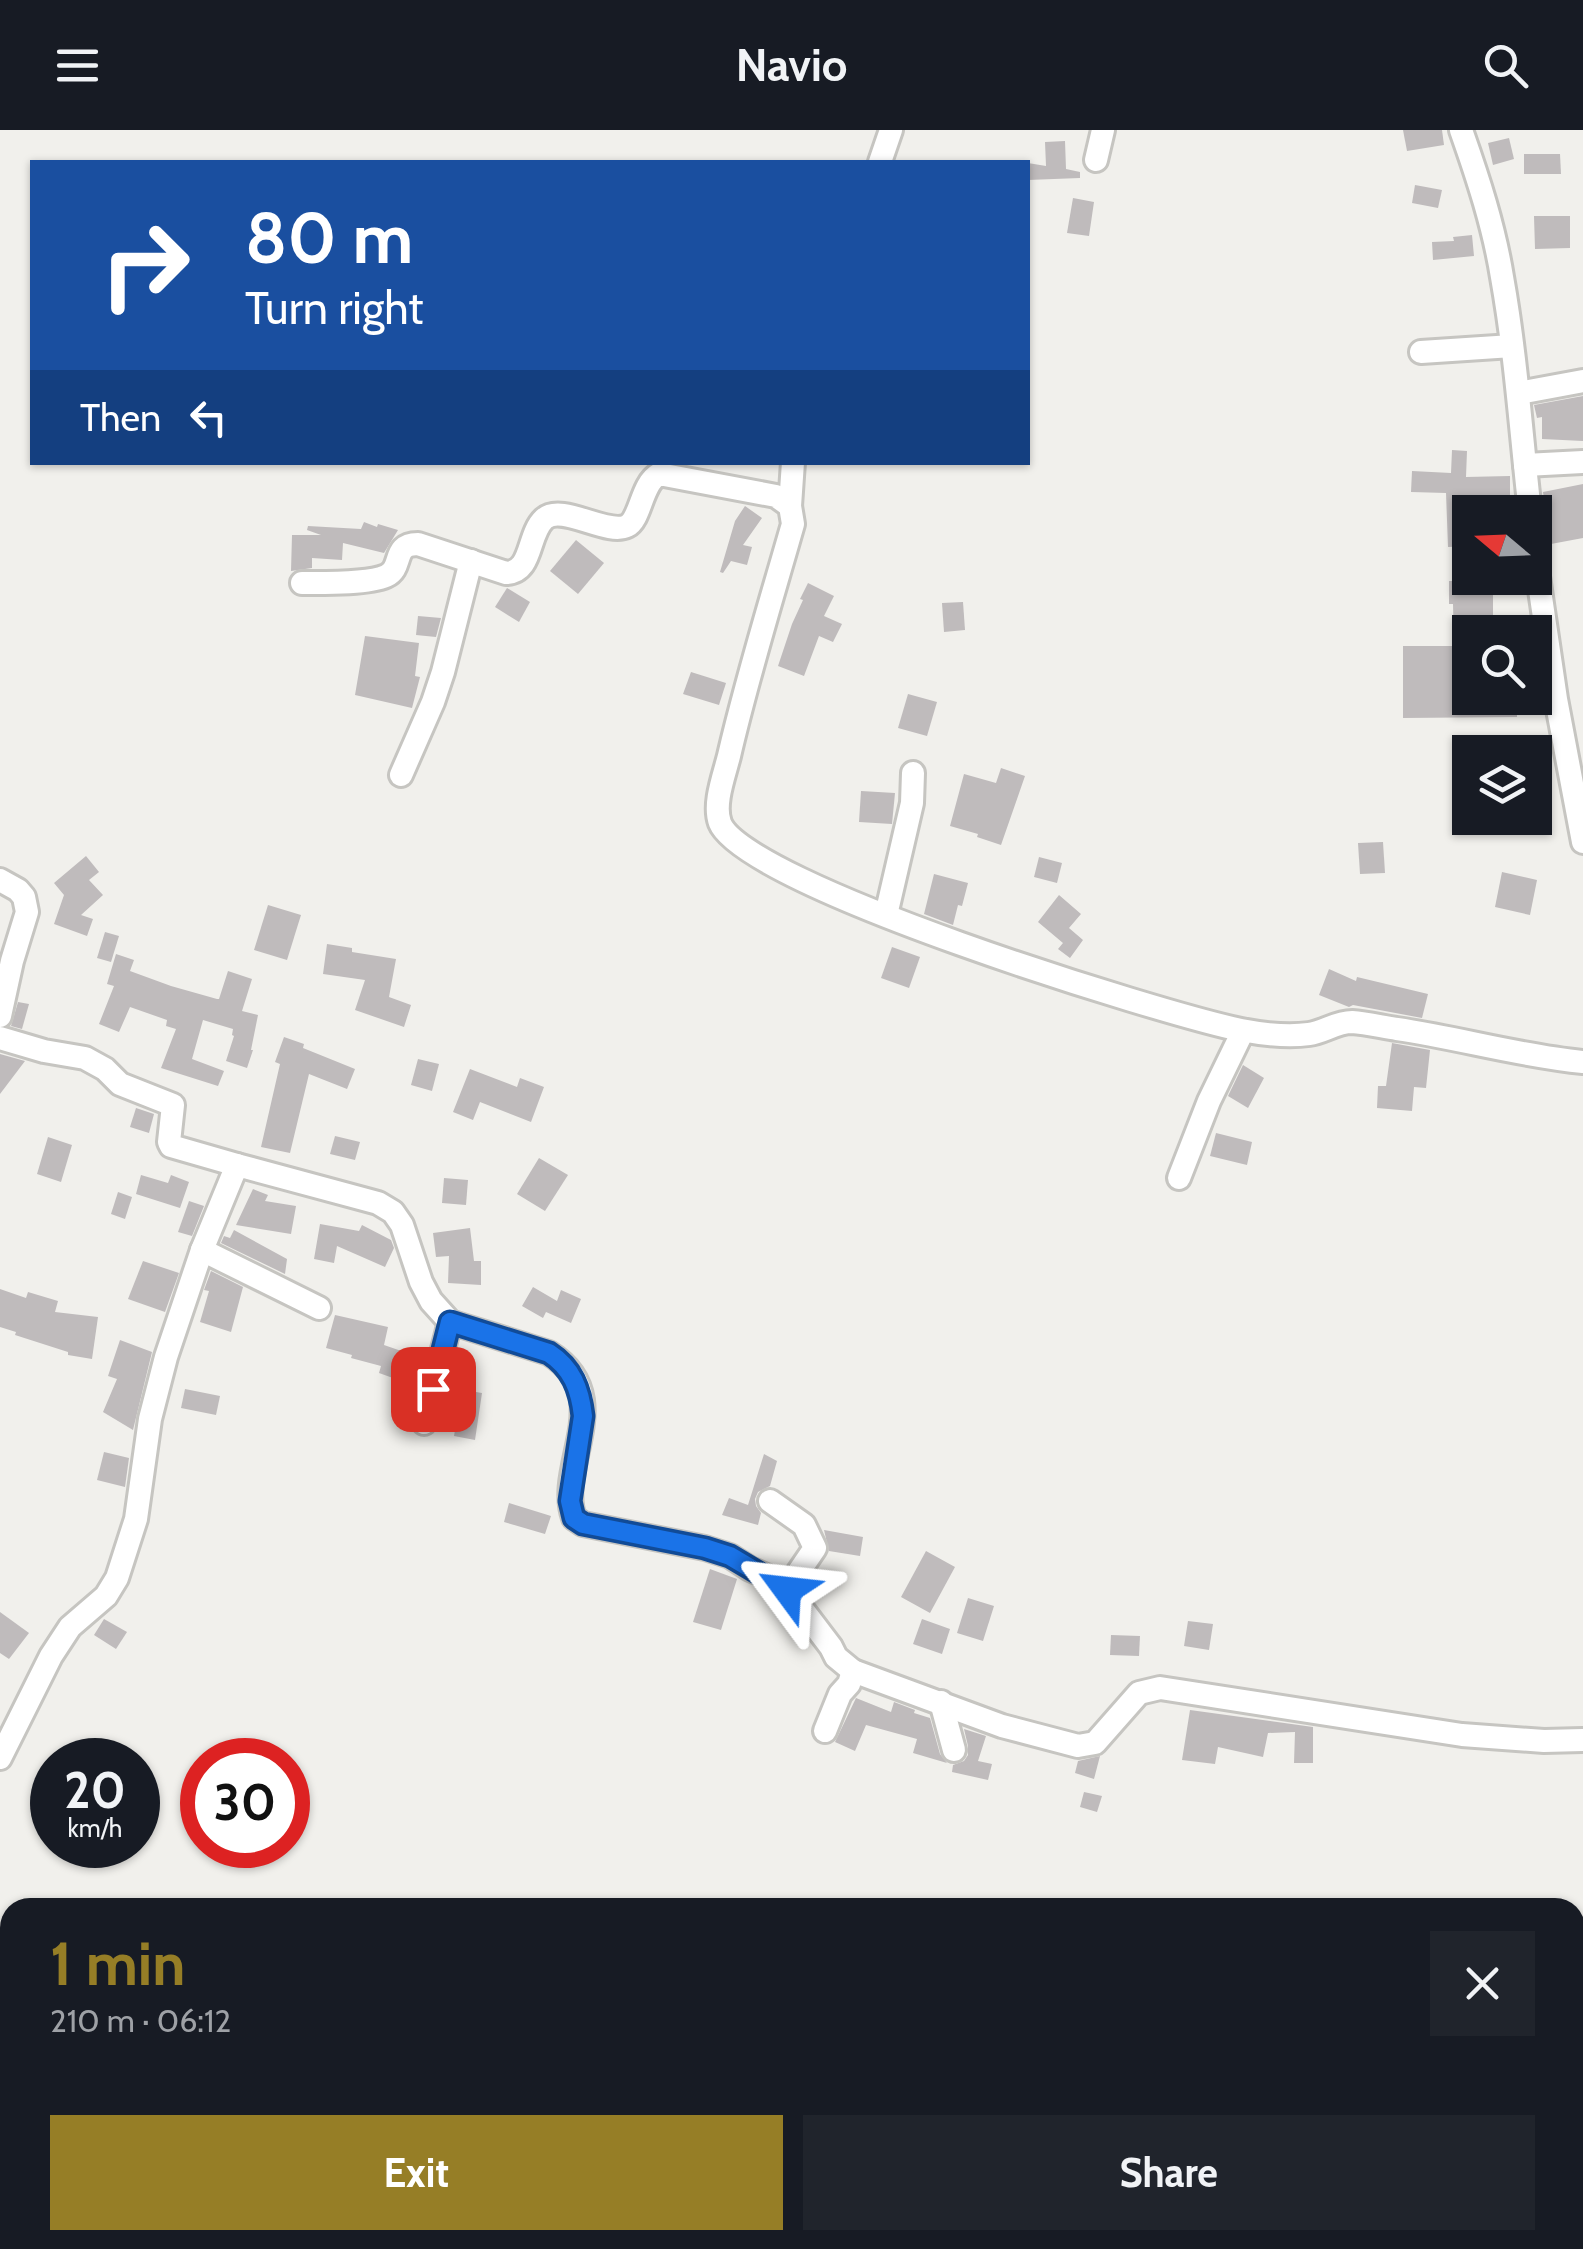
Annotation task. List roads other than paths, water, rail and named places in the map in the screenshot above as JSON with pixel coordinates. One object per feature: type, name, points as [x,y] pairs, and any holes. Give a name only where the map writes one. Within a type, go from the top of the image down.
[{"type":"street","points":[[881,160],[891,130]]},
{"type":"street","points":[[1096,160],[1103,130]]},
{"type":"street","points":[[1461,130],[1502,275],[1519,393],[1528,495]]},
{"type":"street","points":[[1421,352],[1512,346]]},
{"type":"street","points":[[1519,393],[1583,381]]},
{"type":"street","points":[[1524,465],[1583,462]]},
{"type":"street","points":[[793,465],[793,524],[742,701],[718,812],[721,826],[733,841],[800,880],[954,943],[1243,1030],[1313,1034],[1334,1024],[1352,1022],[1583,1062]]},
{"type":"street","points":[[302,583],[387,576],[401,551],[410,544],[506,573],[518,571],[539,525],[550,515],[628,526],[650,482],[660,474],[776,496],[790,506]]},
{"type":"street","points":[[401,775],[443,672],[472,562]]},
{"type":"street","points":[[1541,595],[1583,842]]},
{"type":"street","points":[[886,915],[912,803],[913,772]]},
{"type":"street","points":[[0,880],[24,897],[27,912],[0,1016]]},
{"type":"street","points":[[1179,1178],[1209,1101],[1243,1030]]},
{"type":"street","points":[[0,1038],[85,1058],[97,1063],[120,1084],[173,1105],[171,1146],[378,1203],[392,1212],[402,1226],[432,1301],[450,1322],[549,1353],[573,1376],[583,1416],[570,1501],[578,1522],[730,1556],[787,1590],[832,1646],[836,1657],[854,1670],[1002,1726],[1078,1746],[1095,1743],[1139,1693],[1160,1688],[1462,1736],[1583,1740]]},
{"type":"street","points":[[0,1758],[70,1627],[106,1596],[117,1578],[136,1519],[150,1419],[166,1357],[202,1250],[237,1165]]},
{"type":"street","points":[[202,1250],[319,1308]]},
{"type":"street","points":[[424,1423],[450,1322]]},
{"type":"street","points":[[770,1500],[804,1524],[815,1548],[787,1590]]},
{"type":"street","points":[[826,1731],[854,1670]]},
{"type":"street","points":[[940,1702],[954,1750]]}]
